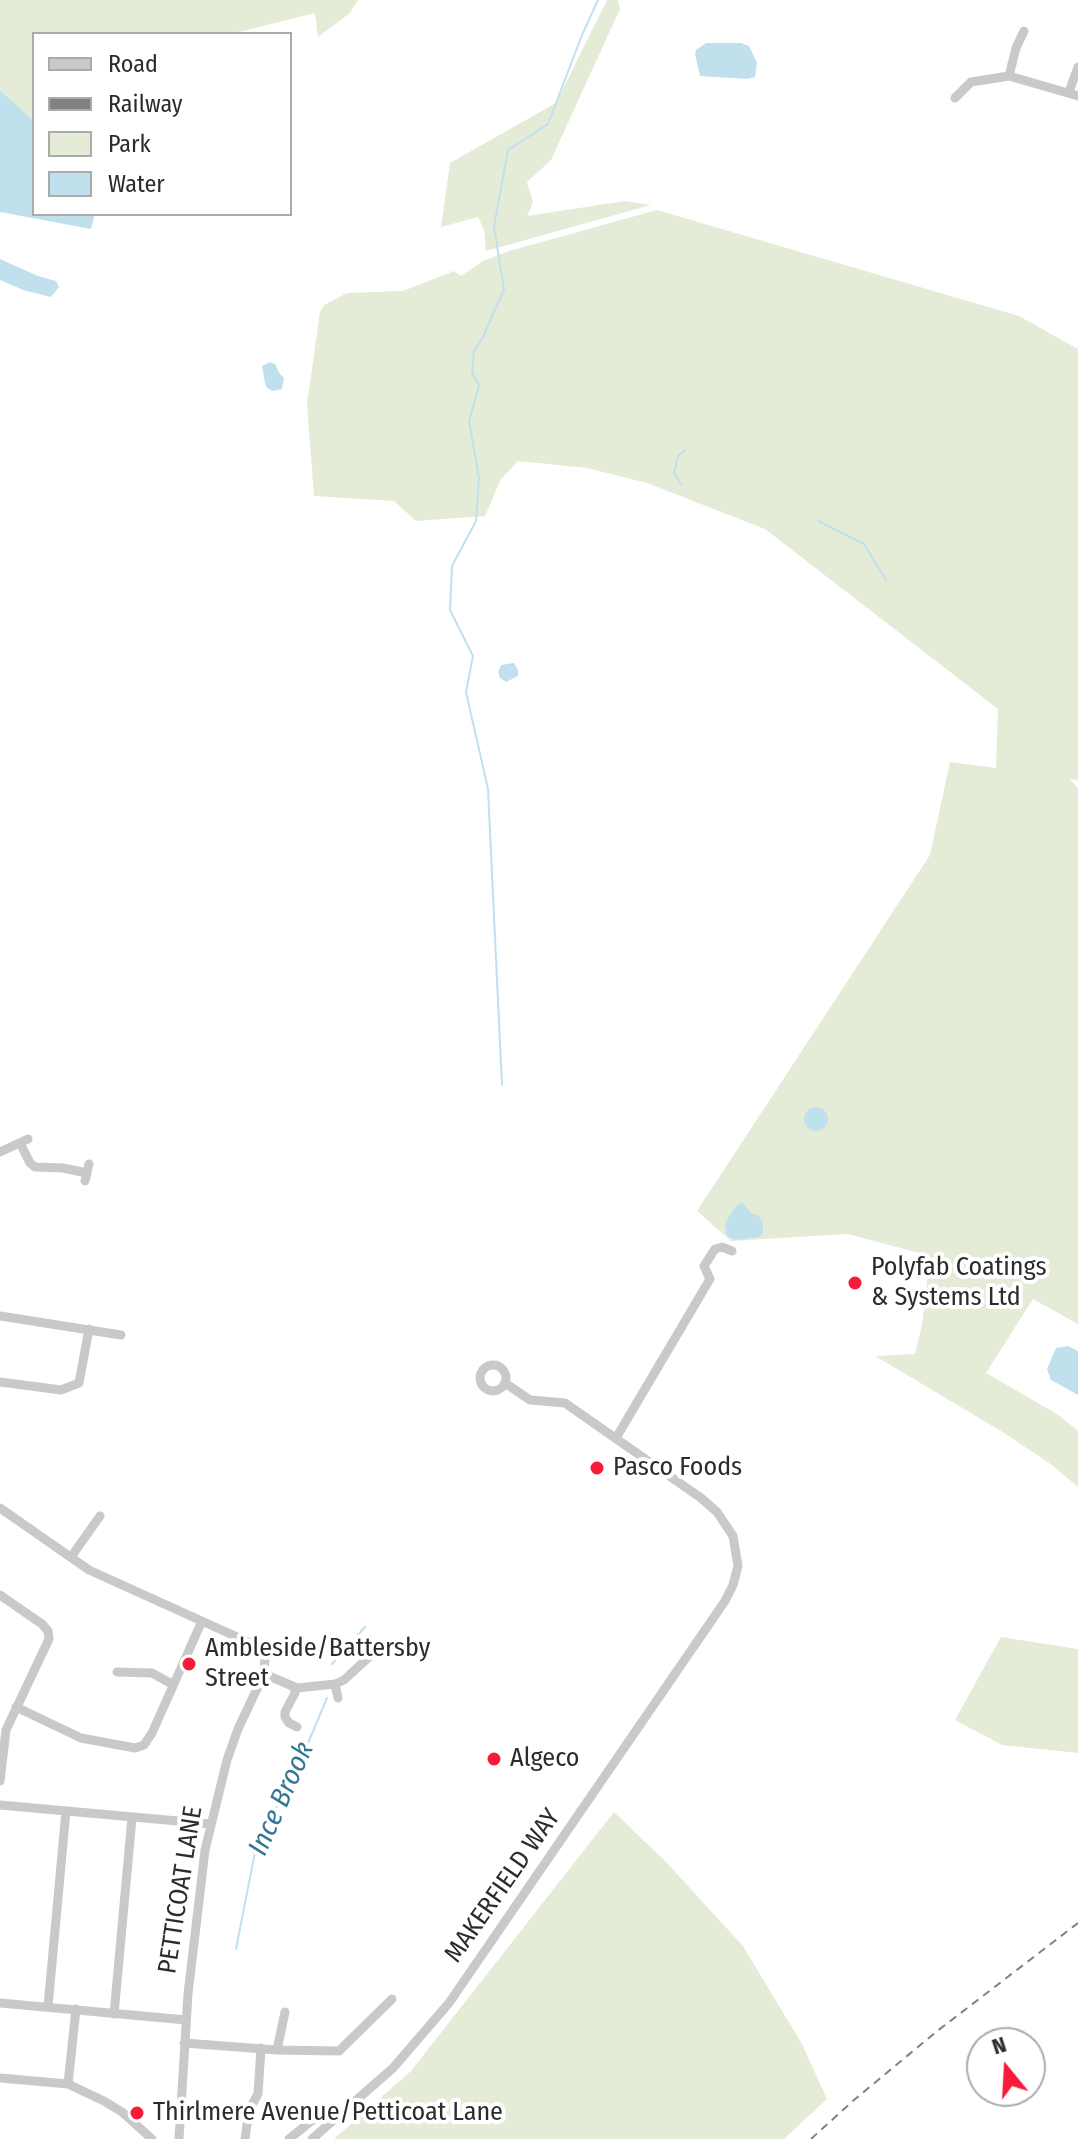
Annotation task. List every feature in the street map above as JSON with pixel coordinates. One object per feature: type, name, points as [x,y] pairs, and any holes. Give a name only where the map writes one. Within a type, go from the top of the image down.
[{"type":"street","points":[[1009,76],[1024,31]]},
{"type":"street","points":[[955,98],[971,82],[1009,76],[1074,94],[1078,67]]},
{"type":"street","points":[[0,1152],[24,1141],[30,1163],[35,1167],[87,1173]]},
{"type":"street","points":[[505,1383],[530,1400],[565,1403],[616,1438],[710,1279],[704,1266],[715,1249],[722,1247],[732,1251]]},
{"type":"street","points":[[0,1316],[121,1335]]},
{"type":"street","points":[[0,1382],[61,1390],[79,1383],[89,1329]]},
{"type":"street","name":"MAKERFIELD WAY","points":[[312,2139],[375,2085],[449,2003],[733,1585],[738,1566],[736,1547],[730,1529],[717,1512],[616,1438]]},
{"type":"street","points":[[0,1508],[89,1570],[202,1621],[144,1745],[135,1748],[81,1738],[16,1707]]},
{"type":"street","points":[[71,1557],[100,1516]]},
{"type":"street","points":[[0,1595],[42,1624],[49,1634],[48,1643],[2,1738],[0,1781]]},
{"type":"street","name":"PETTICOAT LANE","points":[[179,2139],[184,2043],[201,1875],[227,1760],[264,1674],[266,1661],[257,1646],[202,1621]]},
{"type":"street","points":[[264,1674],[294,1687],[335,1684],[344,1680],[382,1645]]},
{"type":"street","points":[[117,1672],[152,1673],[172,1684]]},
{"type":"street","points":[[335,1684],[338,1698]]},
{"type":"street","points":[[294,1687],[295,1693],[285,1717],[297,1727]]},
{"type":"street","points":[[0,1805],[211,1824]]},
{"type":"street","points":[[48,2006],[66,1811]]},
{"type":"street","points":[[114,2014],[132,1818]]},
{"type":"street","points":[[184,2043],[339,2051],[392,1999]]},
{"type":"street","points":[[0,2003],[186,2020]]},
{"type":"street","points":[[68,2084],[76,2009]]},
{"type":"street","points":[[277,2050],[285,2012]]},
{"type":"street","points":[[245,2139],[249,2110],[258,2094],[261,2048]]},
{"type":"street","points":[[0,2078],[68,2084],[122,2112],[152,2139]]},
{"type":"street","points":[[289,2139],[325,2110]]},
{"type":"green space","points":[[0,0],[358,0],[350,13],[318,37],[315,13],[239,32],[32,32],[32,119],[0,90]]},
{"type":"green space","points":[[607,0],[618,0],[620,9],[551,160],[527,182],[533,202],[527,216],[625,201],[651,205],[486,251],[484,230],[478,217],[441,227],[450,163],[556,103]]},
{"type":"green space","points":[[657,210],[1019,316],[1078,349],[1078,780],[1070,779],[1078,789],[1078,1324],[1033,1299],[986,1373],[1057,1414],[1078,1431],[1078,1487],[1052,1465],[1001,1431],[875,1356],[915,1354],[922,1325],[930,1256],[848,1234],[731,1241],[697,1211],[930,855],[950,762],[996,768],[998,709],[765,529],[647,483],[587,468],[518,461],[501,479],[485,516],[416,521],[394,501],[314,496],[307,404],[320,312],[324,305],[347,293],[403,291],[454,271],[461,276],[483,261],[509,251]]},
{"type":"green space","points":[[1001,1637],[1078,1649],[1078,1753],[1002,1745],[955,1720]]},
{"type":"green space","points":[[614,1812],[666,1862],[743,1946],[802,2044],[827,2099],[784,2139],[334,2139],[411,2071]]},
{"type":"water","points":[[706,43],[741,43],[749,46],[757,63],[755,77],[700,76],[695,54]]},
{"type":"water","points":[[0,90],[32,119],[32,216],[94,216],[91,229],[0,212]]},
{"type":"water","points":[[0,259],[56,281],[59,287],[51,297],[0,280]]},
{"type":"water","points":[[270,362],[275,364],[284,378],[282,389],[273,391],[267,388],[262,366]]},
{"type":"water","points":[[514,663],[518,676],[506,682],[498,672],[501,665]]},
{"type":"water","points":[[816,1107],[824,1111],[828,1119],[824,1127],[816,1131],[808,1127],[804,1119],[808,1111]]},
{"type":"water","points":[[740,1203],[759,1216],[763,1223],[763,1234],[759,1237],[736,1240],[727,1235],[725,1224]]},
{"type":"water","points":[[1068,1346],[1078,1351],[1078,1395],[1051,1380],[1047,1369],[1056,1348]]},
{"type":"waterway","points":[[502,1085],[488,789],[466,692],[473,656],[450,610],[452,566],[476,521],[479,478],[469,421],[479,386],[472,372],[474,350],[504,290],[494,226],[508,150],[548,124],[598,0]]},
{"type":"waterway","points":[[682,485],[674,474],[678,456],[685,450]]},
{"type":"waterway","points":[[818,521],[864,544],[886,580]]},
{"type":"waterway","name":"Ince Brook","points":[[332,1664],[365,1627]]},
{"type":"waterway","name":"Ince Brook","points":[[236,1949],[257,1842],[295,1774],[327,1698]]},
{"type":"railway","points":[[811,2139],[936,2032],[1078,1923]]},
{"type":"place","name":"Polyfab Coatings & Systems Ltd","points":[[855,1283]]},
{"type":"place","name":"Pasco Foods","points":[[597,1468]]},
{"type":"place","name":"Ambleside/Battersby Street","points":[[189,1664]]},
{"type":"place","name":"Algeco","points":[[494,1759]]},
{"type":"place","name":"Thirlmere Avenue/Petticoat Lane","points":[[137,2113]]}]
